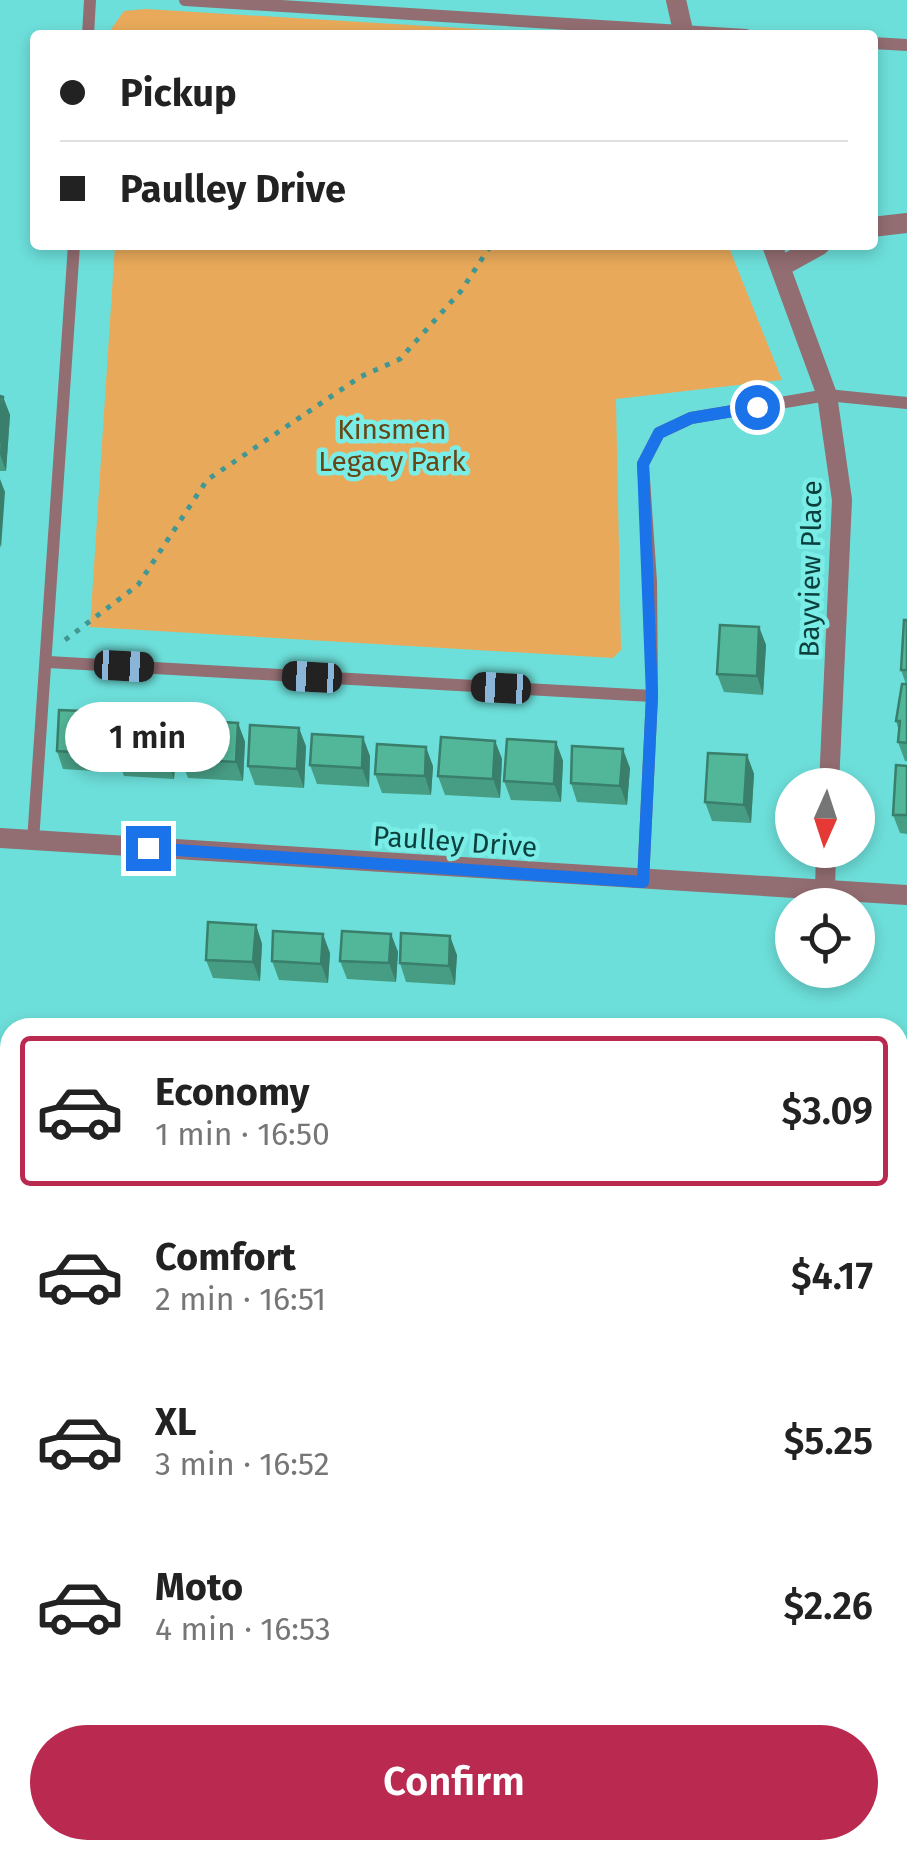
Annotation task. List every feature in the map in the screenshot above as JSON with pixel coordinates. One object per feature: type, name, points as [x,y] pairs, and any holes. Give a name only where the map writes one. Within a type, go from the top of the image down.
[{"type":"street","points":[[676,0],[682,30]]},
{"type":"street","points":[[878,227],[907,224]]},
{"type":"street","name":"Bayview Place","points":[[774,250],[827,395],[842,500],[830,768]]},
{"type":"street","points":[[782,266],[811,250]]},
{"type":"street","name":"Paulley Drive","points":[[0,838],[775,889]]},
{"type":"street","name":"Paulley Drive","points":[[875,894],[907,895]]},
{"type":"lane","points":[[88,30],[90,0]]},
{"type":"lane","points":[[185,0],[638,30]]},
{"type":"lane","points":[[878,43],[907,45]]},
{"type":"lane","points":[[33,841],[74,250]]},
{"type":"lane","points":[[643,882],[652,696],[643,464],[659,433],[691,418],[827,395],[907,404]]},
{"type":"lane","points":[[48,657],[652,696]]},
{"type":"path","points":[[48,657],[138,585],[207,480],[360,377],[400,359],[462,291],[488,250]]},
{"type":"green space","points":[[146,9],[492,30],[111,30],[124,11]]},
{"type":"green space","name":"Kinsmen Legacy Park","points":[[115,250],[730,250],[782,380],[616,399],[621,650],[613,658],[90,627]]},
{"type":"building","points":[[0,396],[3,397],[0,443]]},
{"type":"building","points":[[904,620],[907,670],[901,670]]},
{"type":"building","points":[[720,625],[759,627],[757,676],[717,674]]},
{"type":"building","points":[[902,684],[907,684],[907,743],[898,742],[900,721],[896,721]]},
{"type":"building","points":[[59,710],[108,712],[106,754],[57,751]]},
{"type":"building","points":[[120,716],[170,719],[167,760],[118,758]]},
{"type":"building","points":[[184,720],[238,723],[236,762],[181,759]]},
{"type":"building","points":[[250,725],[299,728],[297,769],[248,766]]},
{"type":"building","points":[[312,734],[363,737],[362,768],[310,765]]},
{"type":"building","points":[[441,737],[495,741],[493,779],[438,776]]},
{"type":"building","points":[[507,739],[556,742],[554,784],[504,781]]},
{"type":"building","points":[[377,744],[426,747],[425,776],[375,774]]},
{"type":"building","points":[[572,746],[623,749],[620,786],[571,783]]},
{"type":"building","points":[[708,753],[747,755],[744,805],[705,802]]},
{"type":"building","points":[[896,765],[907,766],[907,815],[893,815]]},
{"type":"building","points":[[208,922],[256,925],[253,962],[206,960]]},
{"type":"building","points":[[273,931],[323,934],[321,964],[272,961]]},
{"type":"building","points":[[342,931],[391,934],[389,963],[340,961]]},
{"type":"building","points":[[401,933],[450,936],[449,966],[400,963]]},
{"type":"route","points":[[148,848],[643,882],[652,696],[651,582],[643,464],[659,433],[691,418],[757,407]]}]
